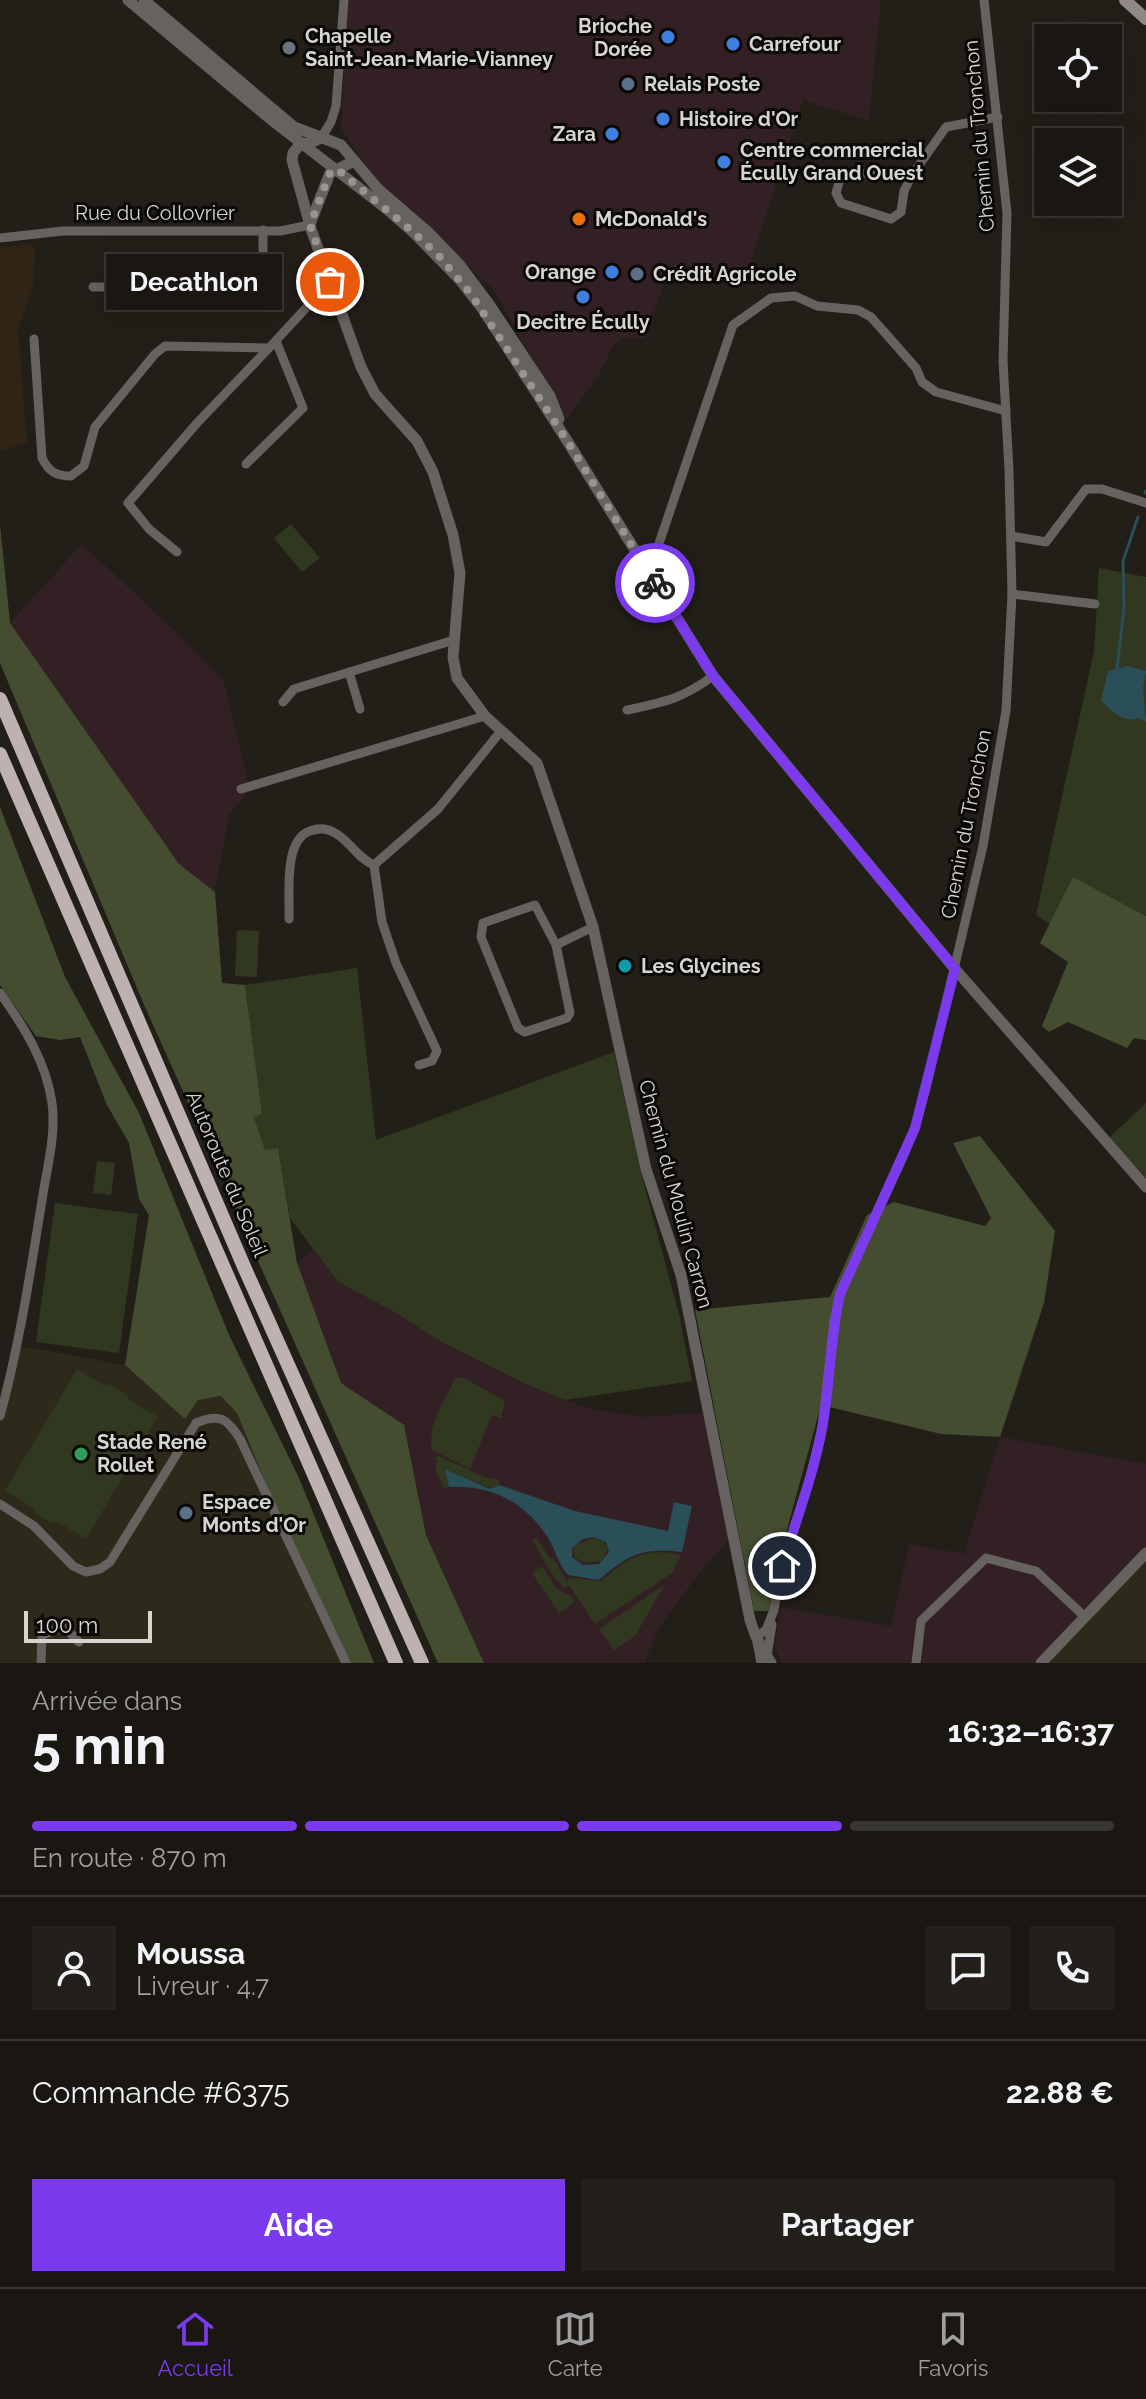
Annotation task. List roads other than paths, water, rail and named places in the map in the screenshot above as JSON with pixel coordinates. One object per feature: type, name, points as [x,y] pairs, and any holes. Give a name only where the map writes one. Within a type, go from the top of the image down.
[{"type":"highway","name":"Autoroute du Soleil","points":[[0,699],[245,1269],[422,1663]]},
{"type":"highway","name":"Autoroute du Soleil","points":[[0,754],[396,1663]]},
{"type":"main road","points":[[1125,0],[1146,19]]},
{"type":"street","points":[[128,0],[412,231],[486,306]]},
{"type":"street","points":[[144,0],[294,127],[341,145],[378,189],[459,264],[493,318],[550,396],[566,439],[713,676],[955,969],[1146,1187]]},
{"type":"street","points":[[301,143],[308,144],[321,138],[336,106],[344,0]]},
{"type":"street","name":"Chemin du Tronchon","points":[[756,1637],[766,1630],[774,1610],[782,1566],[811,1474],[822,1428],[840,1294],[915,1128],[983,846],[1006,711],[1012,594],[1003,317],[1007,213],[984,0]]},
{"type":"street","points":[[912,175],[848,173],[840,179],[836,193],[841,203],[891,219],[901,212],[904,191],[912,175],[946,127],[998,117]]},
{"type":"street","name":"Chemin du Moulin Carron","points":[[301,143],[292,160],[310,225],[361,367],[375,394],[417,441],[433,472],[453,535],[460,573],[453,657],[457,678],[485,716],[529,754],[543,776],[593,927],[646,1169],[681,1275],[756,1637]]},
{"type":"street","points":[[310,225],[330,173],[354,161]]},
{"type":"street","name":"Rue du Collovrier","points":[[0,238],[63,231],[280,231],[310,225]]},
{"type":"street","points":[[93,287],[208,285],[255,274],[263,266],[263,230]]},
{"type":"street","points":[[177,552],[149,529],[128,503],[198,422],[330,282]]},
{"type":"street","points":[[649,573],[733,325],[771,298],[795,296],[817,306],[858,310],[871,317],[916,368],[922,382],[936,392],[1006,411]]},
{"type":"street","points":[[34,339],[42,458],[47,469],[59,476],[71,476],[84,466],[95,427],[165,346],[273,344]]},
{"type":"street","points":[[246,464],[303,408],[273,344]]},
{"type":"street","points":[[1011,536],[1046,542],[1086,489],[1102,489],[1146,503]]},
{"type":"street","points":[[1012,594],[1095,604]]},
{"type":"street","points":[[283,702],[294,689],[454,640]]},
{"type":"street","points":[[349,672],[360,709]]},
{"type":"street","points":[[627,710],[680,697],[713,676]]},
{"type":"street","points":[[241,789],[485,716]]},
{"type":"street","points":[[374,865],[438,809],[501,731]]},
{"type":"street","points":[[289,919],[291,855],[295,843],[306,832],[321,828],[336,833],[362,860],[374,865]]},
{"type":"street","points":[[374,865],[382,922],[396,963],[437,1051],[432,1061],[419,1065]]},
{"type":"street","points":[[535,905],[556,945],[570,1013],[567,1018],[525,1032],[518,1028],[481,937],[483,923],[535,905]]},
{"type":"street","points":[[556,945],[593,927]]},
{"type":"street","points":[[0,993],[21,1022],[37,1054],[49,1089],[53,1117],[39,1229],[0,1416]]},
{"type":"street","points":[[0,1504],[34,1526],[73,1566],[86,1572],[100,1569],[114,1556],[196,1423],[220,1417],[240,1439],[346,1663]]},
{"type":"street","points":[[1041,1663],[1146,1553]]},
{"type":"street","points":[[916,1663],[921,1621],[986,1558],[1036,1571],[1085,1617]]},
{"type":"street","points":[[767,1661],[774,1610]]},
{"type":"street","points":[[41,1663],[42,1635],[64,1627],[79,1642]]},
{"type":"street","points":[[756,1637],[767,1661]]},
{"type":"water","points":[[1128,666],[1146,671],[1143,688],[1146,722],[1138,718],[1123,718],[1101,701],[1108,671]]},
{"type":"water","points":[[445,1469],[490,1489],[499,1485],[575,1511],[668,1531],[674,1502],[692,1506],[682,1552],[656,1551],[637,1555],[599,1580],[568,1575],[547,1536],[517,1505],[492,1492],[449,1487]],"holes":[[[594,1537],[606,1542],[609,1552],[599,1564],[583,1565],[572,1557],[572,1548],[583,1539]]]},
{"type":"waterway","points":[[1117,669],[1124,607],[1123,561],[1138,517]]},
{"type":"place","name":"Brioche Dorée","points":[[668,37]]},
{"type":"place","name":"Carrefour","points":[[733,44]]},
{"type":"place","name":"Chapelle Saint-Jean-Marie-Vianney","points":[[289,48]]},
{"type":"place","name":"Relais Poste","points":[[628,84]]},
{"type":"place","name":"Histoire d'Or","points":[[663,119]]},
{"type":"place","name":"Zara","points":[[612,134]]},
{"type":"place","name":"Centre commercial Écully Grand Ouest","points":[[724,162]]},
{"type":"place","name":"McDonald's","points":[[579,219]]},
{"type":"place","name":"Orange","points":[[612,272]]},
{"type":"place","name":"Crédit Agricole","points":[[637,274]]},
{"type":"place","name":"Decathlon","points":[[330,282]]},
{"type":"place","name":"Decitre Écully","points":[[583,297]]},
{"type":"place","name":"Les Glycines","points":[[625,966]]},
{"type":"place","name":"Stade René Rollet","points":[[81,1454]]},
{"type":"place","name":"Espace Monts d'Or","points":[[186,1513]]}]
